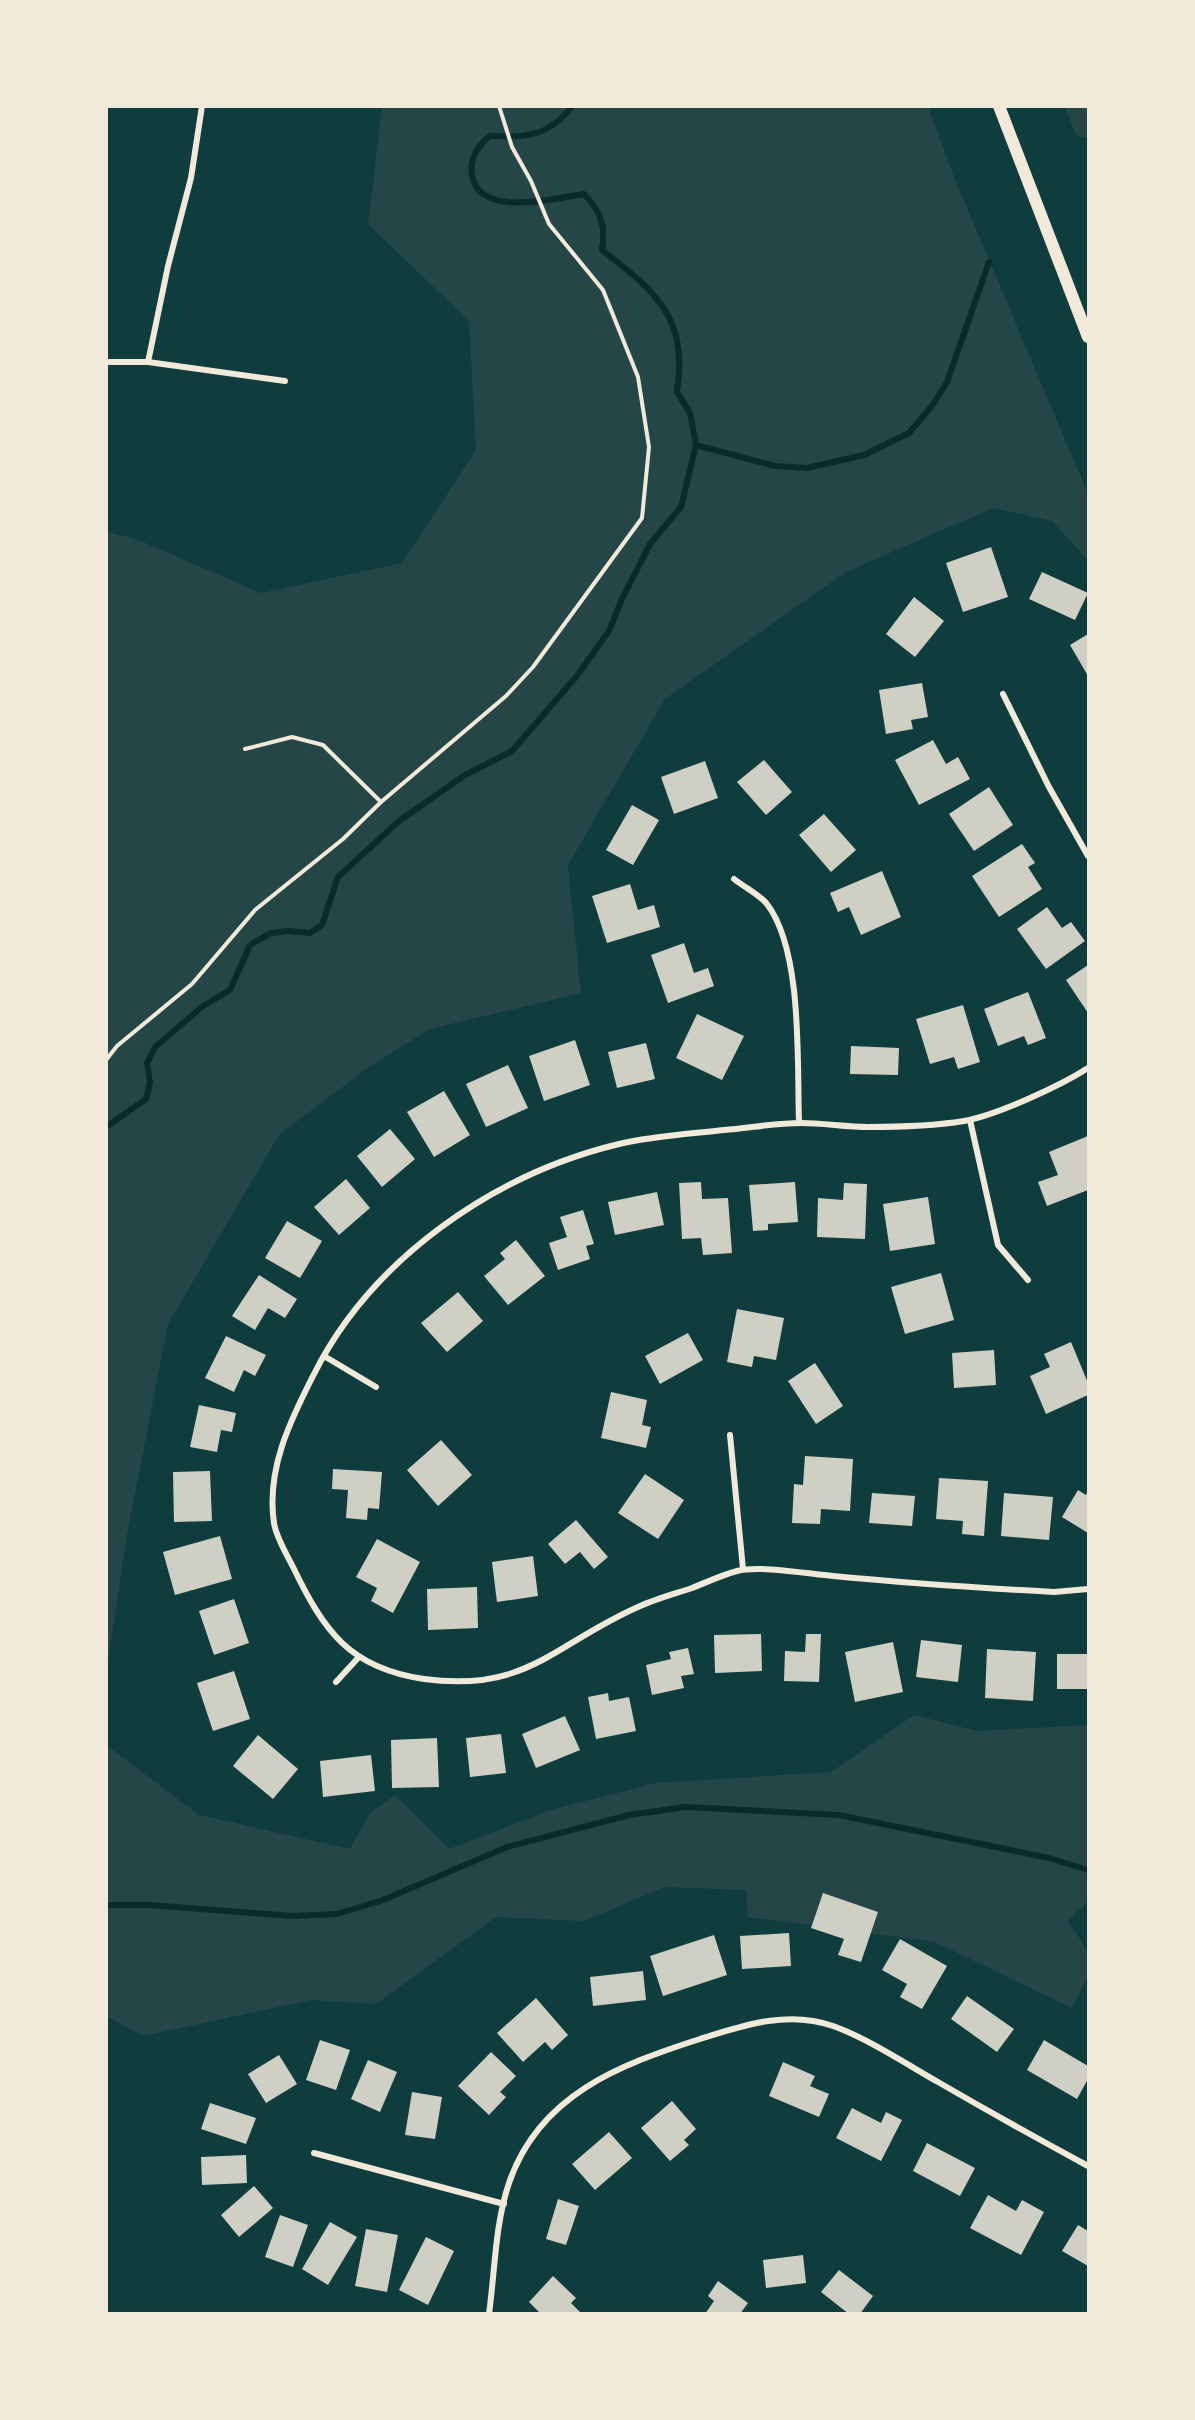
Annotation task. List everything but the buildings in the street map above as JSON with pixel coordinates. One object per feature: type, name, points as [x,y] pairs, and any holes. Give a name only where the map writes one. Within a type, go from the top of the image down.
[{"type":"main road","points":[[999,106],[1089,337]]},
{"type":"street","points":[[148,362],[168,266],[191,178],[202,106]]},
{"type":"street","points":[[106,362],[148,362],[285,381]]},
{"type":"street","points":[[1003,694],[1049,787],[1089,856]]},
{"type":"street","points":[[734,879],[767,904],[788,945],[795,1016],[799,1123]]},
{"type":"street","points":[[1089,1068],[1002,1109],[970,1120],[874,1127],[799,1123],[645,1138],[559,1162],[516,1181],[463,1212],[408,1254],[380,1282],[340,1330],[290,1422],[280,1453],[274,1491],[274,1526],[306,1595],[324,1625],[358,1658],[391,1672],[456,1682],[514,1675],[542,1663],[597,1628],[639,1606],[743,1569],[1054,1592],[1089,1589]]},
{"type":"street","points":[[970,1120],[998,1245],[1028,1280]]},
{"type":"street","points":[[324,1356],[376,1387]]},
{"type":"street","points":[[730,1435],[743,1569]]},
{"type":"street","points":[[336,1682],[358,1658]]},
{"type":"street","points":[[489,2313],[504,2204],[519,2159],[535,2134],[552,2114],[588,2085],[644,2057],[758,2021],[795,2019],[833,2026],[907,2064],[1089,2166]]},
{"type":"street","points":[[314,2152],[504,2204]]},
{"type":"path","points":[[106,1060],[117,1046],[192,984],[255,910],[343,839],[381,802],[506,696],[533,667],[642,518],[649,447],[638,376],[603,290],[549,224],[531,182],[512,147],[500,109]]},
{"type":"path","points":[[245,748],[292,736],[324,745],[381,802]]},
{"type":"shaded area","points":[[382,107],[928,107],[954,177],[1088,494],[1088,560],[1052,521],[993,508],[846,572],[665,699],[568,865],[581,993],[430,1029],[369,1067],[279,1135],[168,1324],[127,1535],[107,1667],[107,532],[136,539],[261,593],[402,563],[476,450],[469,321],[368,224]]},
{"type":"shaded area","points":[[1065,107],[1088,107],[1088,138],[1076,135]]},
{"type":"shaded area","points":[[914,1715],[977,1731],[1088,1725],[1088,1902],[1067,1921],[1084,1945],[1090,1963],[1085,1982],[1071,2008],[935,1942],[748,1917],[746,1890],[665,1887],[584,1921],[496,1917],[376,2004],[311,2000],[143,2036],[107,2016],[106,1745],[199,1815],[350,1849],[370,1813],[395,1795],[449,1849],[554,1809],[656,1783],[831,1772]]},
{"type":"waterway","points":[[106,1127],[146,1099],[150,1083],[147,1063],[155,1047],[203,1006],[230,990],[250,945],[271,933],[289,931],[310,933],[322,925],[338,877],[399,821],[465,775],[512,751],[576,677],[609,631],[622,599],[650,544],[681,507],[696,445],[690,413],[677,392],[678,344],[673,325],[664,309],[653,294],[602,250],[601,219],[584,194],[538,201],[503,201],[488,197],[478,189],[472,175],[471,169],[475,153],[490,136],[526,135],[545,130],[563,117],[572,106]]},
{"type":"waterway","points":[[696,445],[775,466],[807,468],[864,455],[909,433],[932,406],[947,382],[989,262]]},
{"type":"waterway","points":[[106,1905],[149,1905],[293,1916],[337,1914],[383,1900],[507,1847],[629,1815],[685,1807],[839,1815],[1049,1858],[1088,1870]]}]
